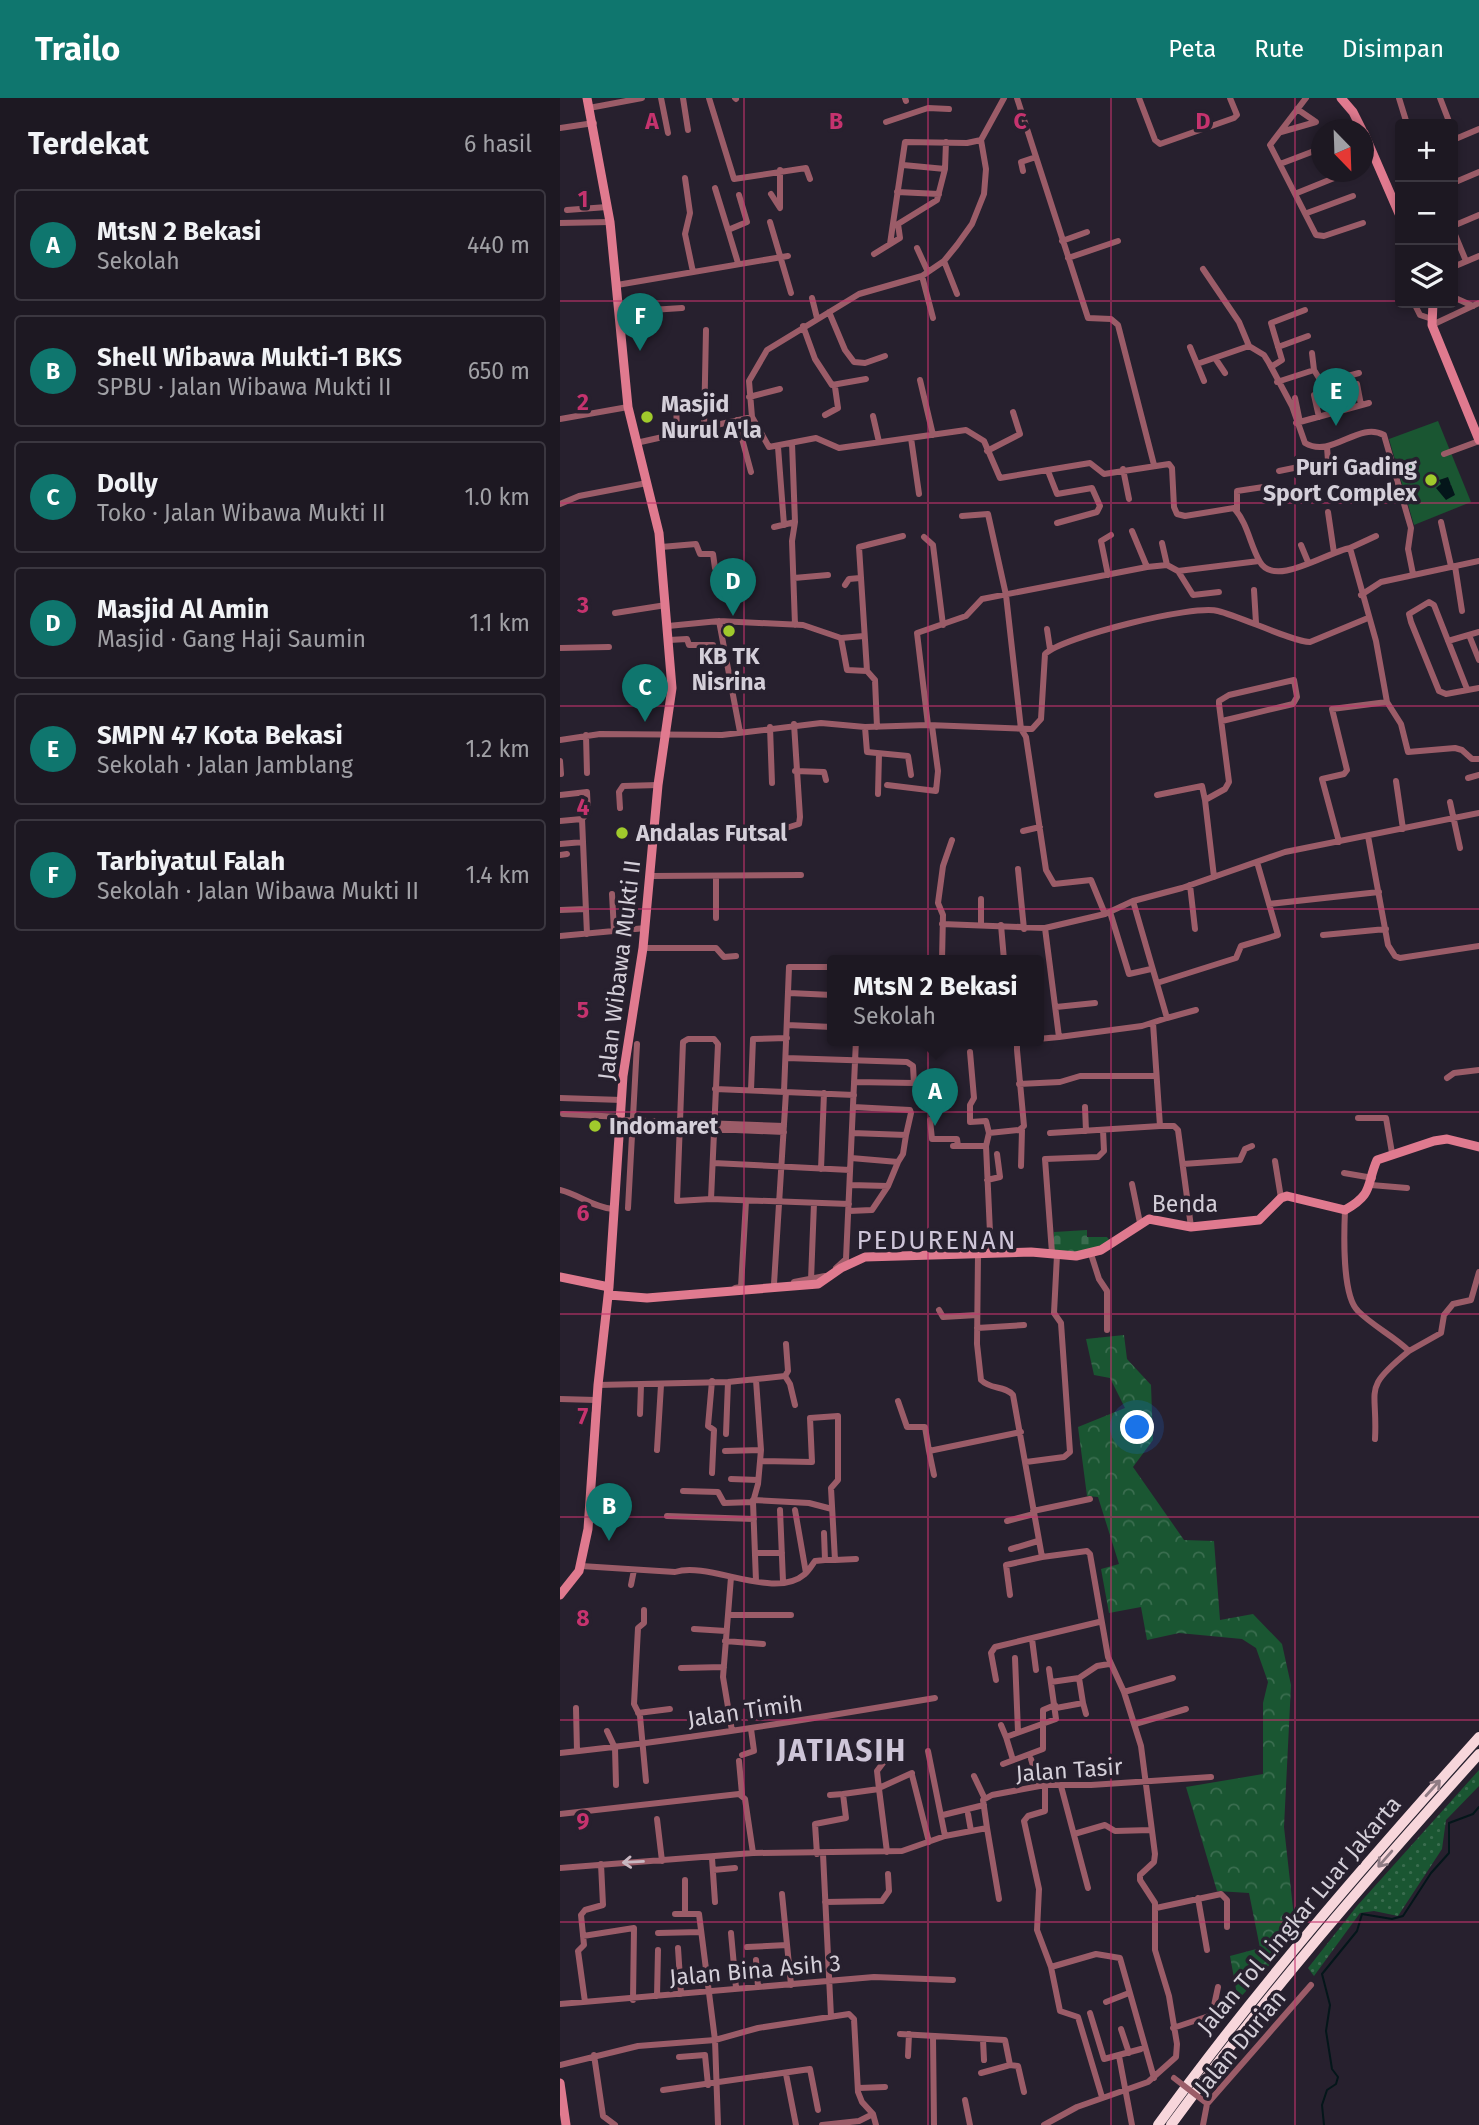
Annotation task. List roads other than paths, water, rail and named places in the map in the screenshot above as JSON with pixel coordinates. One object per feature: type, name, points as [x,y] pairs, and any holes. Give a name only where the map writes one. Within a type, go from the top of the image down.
[{"type":"highway","name":"Jalan Tol Lingkar Luar Jakarta","points":[[1158,2125],[1201,2065],[1346,1888],[1479,1737]]},
{"type":"highway","name":"Jalan Tol Lingkar Luar Jakarta","points":[[1171,2125],[1210,2072],[1354,1895],[1479,1754]]},
{"type":"main road","points":[[1341,98],[1357,119]]},
{"type":"main road","name":"Jalan Wibawa Mukti II","points":[[560,1595],[581,1566],[588,1529],[596,1401],[609,1291],[622,1100],[646,928],[658,785],[672,688],[661,547],[628,407],[610,222],[588,103]]},
{"type":"main road","points":[[1374,155],[1395,200]]},
{"type":"main road","points":[[1433,308],[1432,322],[1479,440]]},
{"type":"main road","points":[[1281,1198],[1287,1196],[1346,1210],[1359,1202],[1372,1181],[1377,1160],[1392,1153],[1447,1139],[1479,1147]]},
{"type":"main road","name":"Benda","points":[[1091,1254],[1149,1219],[1191,1227],[1259,1220],[1281,1198]]},
{"type":"main road","points":[[560,1277],[609,1291],[647,1298],[818,1284],[841,1268],[865,1257],[1091,1254]]},
{"type":"main road","points":[[560,2083],[566,2125]]},
{"type":"street","points":[[588,103],[642,98]]},
{"type":"street","points":[[661,98],[668,133]]},
{"type":"street","points":[[683,98],[688,130]]},
{"type":"street","points":[[709,98],[734,179],[806,168],[810,179]]},
{"type":"street","points":[[928,98],[928,108]]},
{"type":"street","points":[[1004,98],[981,140],[986,169],[984,194],[972,224],[944,261],[925,274],[859,294],[778,342],[759,359],[749,381],[749,397],[752,417],[758,422],[766,446],[778,447],[817,438],[839,448],[966,430],[979,436],[999,478],[1090,463],[1104,474],[1154,465],[1171,466],[1174,507],[1177,514],[1191,515],[1231,507],[1237,510]]},
{"type":"street","points":[[1017,98],[1088,317],[1111,320],[1118,325],[1154,465]]},
{"type":"street","points":[[1139,98],[1155,140],[1160,144],[1234,118],[1237,115],[1230,98]]},
{"type":"street","points":[[1306,98],[1269,143],[1318,236],[1363,223]]},
{"type":"street","points":[[1399,98],[1405,119]]},
{"type":"street","points":[[1440,98],[1448,119]]},
{"type":"street","points":[[886,122],[928,108],[949,109]]},
{"type":"street","points":[[1280,132],[1316,122],[1297,109]]},
{"type":"street","points":[[560,128],[593,123]]},
{"type":"street","points":[[1458,136],[1479,129]]},
{"type":"street","points":[[874,254],[890,244],[908,139],[967,143],[981,140]]},
{"type":"street","points":[[895,224],[934,203],[945,169],[946,142]]},
{"type":"street","points":[[1280,164],[1311,152]]},
{"type":"street","points":[[1023,172],[1021,162],[1036,158]]},
{"type":"street","points":[[903,165],[945,169]]},
{"type":"street","points":[[771,194],[780,208],[780,170]]},
{"type":"street","points":[[1455,182],[1479,172]]},
{"type":"street","points":[[685,178],[690,213],[685,234],[693,272]]},
{"type":"street","points":[[1297,193],[1324,182]]},
{"type":"street","points":[[715,188],[738,263]]},
{"type":"street","points":[[897,192],[939,194]]},
{"type":"street","points":[[728,230],[747,222],[739,195]]},
{"type":"street","points":[[1307,213],[1353,195]]},
{"type":"street","points":[[567,210],[607,207]]},
{"type":"street","points":[[1458,226],[1479,215]]},
{"type":"street","points":[[560,223],[610,222]]},
{"type":"street","points":[[770,222],[791,293]]},
{"type":"street","points":[[1062,241],[1087,232]]},
{"type":"street","points":[[1068,258],[1118,241]]},
{"type":"street","points":[[1458,241],[1466,261]]},
{"type":"street","points":[[917,248],[933,318]]},
{"type":"street","points":[[617,285],[789,256]]},
{"type":"street","points":[[1458,265],[1479,256]]},
{"type":"street","points":[[944,261],[957,294]]},
{"type":"street","points":[[1203,269],[1239,322],[1250,346],[1264,355],[1292,406],[1305,443],[1319,448],[1369,432],[1384,435],[1411,528],[1408,549],[1413,574]]},
{"type":"street","points":[[812,298],[817,318]]},
{"type":"street","points":[[1458,298],[1476,305]]},
{"type":"street","points":[[1416,308],[1420,315],[1432,322],[1476,305]]},
{"type":"street","points":[[620,312],[682,308]]},
{"type":"street","points":[[1271,367],[1282,361],[1271,323],[1305,310]]},
{"type":"street","points":[[829,312],[845,350],[854,362],[865,363],[885,356]]},
{"type":"street","points":[[803,326],[815,359],[835,387],[838,408],[825,415]]},
{"type":"street","points":[[704,428],[706,330]]},
{"type":"street","points":[[1278,347],[1308,336]]},
{"type":"street","points":[[1197,364],[1250,346]]},
{"type":"street","points":[[1190,347],[1204,381]]},
{"type":"street","points":[[1312,353],[1314,370],[1322,383],[1359,373]]},
{"type":"street","points":[[1215,358],[1225,373]]},
{"type":"street","points":[[1277,382],[1314,370]]},
{"type":"street","points":[[835,387],[866,379]]},
{"type":"street","points":[[920,380],[933,435]]},
{"type":"street","points":[[1298,422],[1365,404],[1357,384]]},
{"type":"street","points":[[749,397],[780,389]]},
{"type":"street","points":[[1335,390],[1340,411]]},
{"type":"street","points":[[1314,395],[1319,416]]},
{"type":"street","points":[[1295,398],[1298,422]]},
{"type":"street","points":[[676,400],[677,434]]},
{"type":"street","points":[[560,419],[628,407]]},
{"type":"street","points":[[987,451],[1020,434],[1013,412]]},
{"type":"street","points":[[873,416],[879,442]]},
{"type":"street","points":[[636,443],[752,417]]},
{"type":"street","points":[[737,420],[751,471]]},
{"type":"street","points":[[911,438],[919,494]]},
{"type":"street","points":[[1444,454],[1479,440]]},
{"type":"street","points":[[792,443],[795,625]]},
{"type":"street","points":[[778,447],[784,525]]},
{"type":"street","points":[[1279,471],[1328,461],[1327,447]]},
{"type":"street","points":[[1123,469],[1129,499]]},
{"type":"street","points":[[1048,471],[1057,494],[1092,488],[1100,506],[1097,512],[1057,523]]},
{"type":"street","points":[[560,503],[579,496],[648,483]]},
{"type":"street","points":[[1270,486],[1237,491],[1237,510],[1259,561],[1277,573],[1350,548],[1376,536]]},
{"type":"street","points":[[1328,512],[1334,553]]},
{"type":"street","points":[[962,516],[988,514],[1006,594],[1021,729],[1026,737],[1043,857],[1053,883],[1091,880],[1108,913],[1129,974],[1151,969]]},
{"type":"street","points":[[774,527],[795,522]]},
{"type":"street","points":[[1441,522],[1462,611]]},
{"type":"street","points":[[1132,531],[1147,567]]},
{"type":"street","points":[[1108,575],[1101,541],[1111,535]]},
{"type":"street","points":[[877,727],[875,680],[867,671],[860,546],[903,536]]},
{"type":"street","points":[[924,537],[933,545],[943,625]]},
{"type":"street","points":[[1162,543],[1167,565]]},
{"type":"street","points":[[661,547],[696,544],[699,554],[713,554],[715,568]]},
{"type":"street","points":[[1301,545],[1308,562]]},
{"type":"street","points":[[1350,548],[1376,641],[1387,702],[1402,724],[1408,752],[1455,748],[1462,750],[1470,759],[1479,759]]},
{"type":"street","points":[[887,785],[936,791],[938,771],[918,631],[966,617],[982,599],[1006,594],[1147,567],[1167,565],[1178,570],[1259,561]]},
{"type":"street","points":[[1361,595],[1381,582],[1479,561]]},
{"type":"street","points":[[1178,570],[1193,595],[1219,592]]},
{"type":"street","points":[[794,578],[828,575]]},
{"type":"street","points":[[845,585],[849,579],[860,578]]},
{"type":"street","points":[[1254,590],[1256,623]]},
{"type":"street","points":[[1467,689],[1432,603],[1410,612],[1410,622],[1438,690],[1446,694],[1479,688]]},
{"type":"street","points":[[615,613],[666,606]]},
{"type":"street","points":[[560,740],[586,735],[740,732],[794,724],[1032,729],[1041,719],[1043,660],[1050,649],[1089,635],[1148,619],[1208,610],[1256,623],[1304,642],[1368,618]]},
{"type":"street","points":[[668,625],[719,621],[795,625],[842,638],[864,636]]},
{"type":"street","points":[[719,621],[740,732]]},
{"type":"street","points":[[1047,629],[1050,649]]},
{"type":"street","points":[[1448,641],[1479,632]]},
{"type":"street","points":[[1469,635],[1479,660]]},
{"type":"street","points":[[842,638],[847,670],[867,671]]},
{"type":"street","points":[[669,640],[687,639],[690,645],[713,645]]},
{"type":"street","points":[[560,648],[609,647]]},
{"type":"street","points":[[1205,800],[1229,782],[1219,704],[1223,697],[1294,680],[1297,697],[1293,704],[1222,721]]},
{"type":"street","points":[[1339,842],[1322,779],[1344,774],[1347,770],[1332,709],[1387,702]]},
{"type":"street","points":[[783,829],[800,824],[794,724]]},
{"type":"street","points":[[770,727],[772,783]]},
{"type":"street","points":[[864,727],[865,749],[879,754],[908,756],[911,775]]},
{"type":"street","points":[[586,735],[587,774]]},
{"type":"street","points":[[878,794],[879,754]]},
{"type":"street","points":[[560,761],[561,774]]},
{"type":"street","points":[[795,771],[824,772],[827,775],[826,780]]},
{"type":"street","points":[[1468,778],[1479,775]]},
{"type":"street","points":[[1396,781],[1403,829]]},
{"type":"street","points":[[620,808],[619,792],[623,786],[658,785]]},
{"type":"street","points":[[1157,795],[1202,786],[1214,877]]},
{"type":"street","points":[[560,795],[587,792],[589,813],[582,819],[560,821]]},
{"type":"street","points":[[1450,802],[1460,848]]},
{"type":"street","points":[[942,924],[1045,928],[1108,913],[1133,901],[1190,885],[1285,852],[1479,813]]},
{"type":"street","points":[[582,819],[587,934]]},
{"type":"street","points":[[1023,831],[1040,827]]},
{"type":"street","points":[[1368,836],[1391,951],[1400,958],[1479,946]]},
{"type":"street","points":[[942,955],[942,924],[938,903],[940,880],[952,840]]},
{"type":"street","points":[[560,844],[583,842]]},
{"type":"street","points":[[1157,983],[1236,958],[1241,946],[1278,935],[1256,862]]},
{"type":"street","points":[[1018,869],[1024,929]]},
{"type":"street","points":[[651,876],[801,875]]},
{"type":"street","points":[[716,876],[716,918]]},
{"type":"street","points":[[1190,885],[1195,929]]},
{"type":"street","points":[[1269,904],[1379,892]]},
{"type":"street","points":[[612,894],[614,931]]},
{"type":"street","points":[[981,899],[981,925]]},
{"type":"street","points":[[1133,901],[1167,1018]]},
{"type":"street","points":[[560,910],[586,909]]},
{"type":"street","points":[[1001,925],[1004,955]]},
{"type":"street","points":[[560,936],[646,928]]},
{"type":"street","points":[[1045,928],[1059,1037]]},
{"type":"street","points":[[1323,935],[1386,929]]},
{"type":"street","points":[[643,948],[716,948],[724,957],[736,956]]},
{"type":"street","points":[[774,1284],[784,1129],[789,967],[827,967]]},
{"type":"street","points":[[789,993],[827,995]]},
{"type":"street","points":[[1056,1007],[1096,1003]]},
{"type":"street","points":[[1044,1038],[1153,1023],[1196,1010]]},
{"type":"street","points":[[1153,1023],[1160,1126]]},
{"type":"street","points":[[787,1025],[827,1027]]},
{"type":"street","points":[[751,1090],[752,1039],[787,1038]]},
{"type":"street","points":[[711,1199],[716,1041],[685,1040],[677,1201],[711,1199],[814,1203],[872,1210],[888,1186],[903,1154],[910,1110],[853,1107]]},
{"type":"street","points":[[628,1208],[637,1044]]},
{"type":"street","points":[[746,1201],[738,1288],[811,1280],[824,1276],[846,1259],[856,1046]]},
{"type":"street","points":[[1017,1046],[1022,1130],[1021,1166]]},
{"type":"street","points":[[970,1052],[974,1098],[970,1105],[970,1122],[985,1121],[989,1133],[986,1146],[991,1254]]},
{"type":"street","points":[[786,1058],[908,1062],[913,1066],[915,1081],[910,1084],[854,1082]]},
{"type":"street","points":[[1447,1078],[1454,1073],[1479,1070]]},
{"type":"street","points":[[1019,1084],[1060,1082],[1080,1076],[1156,1076]]},
{"type":"street","points":[[715,1089],[854,1095]]},
{"type":"street","points":[[821,1169],[824,1093]]},
{"type":"street","points":[[560,1098],[622,1100]]},
{"type":"street","points":[[1086,1107],[1086,1131]]},
{"type":"street","points":[[563,1114],[634,1123],[784,1129]]},
{"type":"street","points":[[1357,1118],[1386,1118],[1392,1153]]},
{"type":"street","points":[[930,1120],[932,1139],[957,1139],[955,1146],[986,1146]]},
{"type":"street","points":[[1050,1133],[1174,1126],[1178,1130],[1191,1227]]},
{"type":"street","points":[[989,1133],[1022,1130]]},
{"type":"street","points":[[1026,1462],[1064,1457],[1070,1452],[1061,1323],[1054,1313],[1055,1254],[1045,1159],[1097,1157],[1104,1151],[1103,1130]]},
{"type":"street","points":[[852,1133],[906,1135]]},
{"type":"street","points":[[1183,1164],[1240,1160],[1245,1149],[1252,1146]]},
{"type":"street","points":[[987,1180],[1000,1177],[997,1154]]},
{"type":"street","points":[[851,1158],[898,1162]]},
{"type":"street","points":[[1275,1161],[1281,1198]]},
{"type":"street","points":[[713,1163],[850,1170]]},
{"type":"street","points":[[1344,1173],[1406,1188]]},
{"type":"street","points":[[1132,1184],[1140,1223]]},
{"type":"street","points":[[850,1185],[888,1186]]},
{"type":"street","points":[[560,1190],[578,1194],[595,1207],[613,1209]]},
{"type":"street","points":[[811,1280],[814,1203]]},
{"type":"street","points":[[1346,1210],[1343,1247],[1354,1306],[1379,1330],[1409,1351]]},
{"type":"street","points":[[1091,1254],[1099,1279],[1107,1292],[1107,1330]]},
{"type":"street","points":[[978,1255],[977,1328],[981,1380],[989,1387],[1011,1392],[1042,1557]]},
{"type":"street","points":[[1376,1439],[1372,1397],[1376,1385],[1385,1371],[1409,1351],[1441,1333],[1444,1315],[1453,1304],[1471,1300],[1479,1272]]},
{"type":"street","points":[[939,1310],[943,1317],[977,1315]]},
{"type":"street","points":[[977,1328],[1024,1325]]},
{"type":"street","points":[[785,1376],[788,1371],[786,1344]]},
{"type":"street","points":[[598,1385],[728,1382],[785,1376]]},
{"type":"street","points":[[785,1376],[790,1384],[795,1405]]},
{"type":"street","points":[[756,1380],[761,1450],[753,1501],[756,1581]]},
{"type":"street","points":[[712,1381],[708,1426],[714,1430],[712,1473]]},
{"type":"street","points":[[726,1434],[728,1382]]},
{"type":"street","points":[[640,1415],[641,1385]]},
{"type":"street","points":[[657,1450],[660,1385]]},
{"type":"street","points":[[560,1399],[596,1401]]},
{"type":"street","points":[[898,1401],[907,1427],[925,1427],[934,1475]]},
{"type":"street","points":[[760,1461],[812,1462],[810,1418],[836,1414],[838,1480],[831,1488],[835,1560]]},
{"type":"street","points":[[929,1451],[1020,1432]]},
{"type":"street","points":[[725,1451],[761,1450]]},
{"type":"street","points":[[731,1479],[758,1480]]},
{"type":"street","points":[[683,1491],[718,1492],[724,1503],[810,1503],[832,1509]]},
{"type":"street","points":[[1007,1521],[1090,1499]]},
{"type":"street","points":[[780,1510],[783,1581]]},
{"type":"street","points":[[795,1510],[806,1573]]},
{"type":"street","points":[[667,1516],[754,1519]]},
{"type":"street","points":[[824,1533],[825,1560]]},
{"type":"street","points":[[1011,1549],[1038,1541]]},
{"type":"street","points":[[1010,1595],[1006,1565],[1087,1551],[1090,1554],[1109,1664],[1124,1692],[1135,1724],[1147,1781],[1154,1859],[1140,1875],[1140,1880],[1153,1896],[1156,1908],[1155,1950],[1169,1996],[1172,2028],[1177,2044],[1176,2057],[1154,2078],[1126,2092],[1102,2096],[1044,2125]]},
{"type":"street","points":[[757,1553],[782,1553]]},
{"type":"street","points":[[581,1566],[675,1572],[690,1569],[756,1581],[783,1581],[806,1573],[815,1561],[856,1559]]},
{"type":"street","points":[[631,1585],[634,1570]]},
{"type":"street","points":[[732,1577],[724,1667],[732,1731]]},
{"type":"street","points":[[645,1610],[644,1623],[638,1628],[634,1704],[643,1743],[646,1781]]},
{"type":"street","points":[[728,1615],[791,1615]]},
{"type":"street","points":[[996,1680],[991,1653],[995,1647],[1100,1622]]},
{"type":"street","points":[[694,1629],[726,1631]]},
{"type":"street","points":[[1032,1639],[1036,1670]]},
{"type":"street","points":[[725,1641],[763,1644]]},
{"type":"street","points":[[1015,1658],[1018,1732]]},
{"type":"street","points":[[1051,1682],[1079,1678],[1097,1666],[1109,1664]]},
{"type":"street","points":[[681,1668],[724,1667]]},
{"type":"street","points":[[1006,1737],[1056,1720],[1049,1669]]},
{"type":"street","points":[[1079,1678],[1086,1714]]},
{"type":"street","points":[[1124,1692],[1173,1678]]},
{"type":"street","name":"Jalan Timih","points":[[560,1753],[751,1729],[934,1698]]},
{"type":"street","points":[[1003,1764],[1044,1749],[1043,1710],[1083,1703]]},
{"type":"street","points":[[576,1708],[577,1751]]},
{"type":"street","points":[[1135,1724],[1186,1709]]},
{"type":"street","points":[[638,1713],[670,1710]]},
{"type":"street","points":[[1001,1725],[1013,1760]]},
{"type":"street","points":[[751,1729],[754,1751],[740,1758],[742,1794],[746,1799],[753,1853]]},
{"type":"street","points":[[607,1731],[615,1748],[616,1785]]},
{"type":"street","points":[[882,1739],[886,1759],[877,1771],[887,1852]]},
{"type":"street","points":[[928,1751],[943,1815],[945,1836]]},
{"type":"street","points":[[1031,1759],[1042,1785],[1045,1811],[1025,1818],[1024,1821],[1039,1889],[1037,1930],[1051,1967],[1059,2011],[1078,2018],[1102,2096]]},
{"type":"street","points":[[830,1795],[879,1788],[912,1773],[929,1842]]},
{"type":"street","points":[[974,1776],[984,1801],[999,1899]]},
{"type":"street","name":"Jalan Tasir","points":[[943,1815],[1042,1785],[1212,1777]]},
{"type":"street","points":[[1061,1786],[1088,1888]]},
{"type":"street","points":[[560,1814],[742,1794]]},
{"type":"street","points":[[831,2017],[825,1902],[815,1824],[846,1819],[843,1794]]},
{"type":"street","points":[[968,1814],[971,1831]]},
{"type":"street","points":[[657,1819],[662,1861]]},
{"type":"street","points":[[1074,1834],[1105,1825],[1115,1831],[1151,1830]]},
{"type":"street","points":[[560,1868],[753,1853],[820,1854],[911,1850],[945,1836],[987,1828]]},
{"type":"street","points":[[712,1858],[715,1902]]},
{"type":"street","points":[[585,2002],[578,1951],[584,1946],[582,1912],[603,1905],[601,1864]]},
{"type":"street","points":[[713,1870],[734,1868]]},
{"type":"street","points":[[825,1902],[882,1901],[889,1891],[888,1874]]},
{"type":"street","points":[[685,1880],[685,1914]]},
{"type":"street","points":[[782,1894],[791,1985]]},
{"type":"street","points":[[1156,1908],[1198,1898],[1224,1896],[1227,1927]]},
{"type":"street","points":[[1198,1898],[1207,1950]]},
{"type":"street","points":[[675,1914],[699,1914],[715,2039],[718,2125]]},
{"type":"street","points":[[583,1936],[634,1928],[633,2000]]},
{"type":"street","points":[[658,1933],[701,1933]]},
{"type":"street","points":[[731,1933],[736,1988]]},
{"type":"street","points":[[747,1947],[787,1945]]},
{"type":"street","points":[[678,1948],[681,1994]]},
{"type":"street","points":[[657,1997],[658,1951]]},
{"type":"street","points":[[1051,1967],[1096,1954],[1120,1957],[1154,2078]]},
{"type":"street","points":[[756,1960],[758,1987]]},
{"type":"street","name":"Jalan Bina Asih 3","points":[[560,2004],[633,2000],[828,1980],[882,1977],[953,1980]]},
{"type":"street","name":"Jalan Durian","points":[[1203,2125],[1206,2103],[1311,1985]]},
{"type":"street","points":[[1172,2028],[1208,2019],[1215,2009],[1218,1987]]},
{"type":"street","points":[[1106,2002],[1129,1993]]},
{"type":"street","points":[[1090,2013],[1104,2059],[1141,2049]]},
{"type":"street","points":[[560,2065],[638,2046],[715,2039],[758,2028],[849,2014],[854,2019],[859,2098],[873,2114],[876,2125]]},
{"type":"street","points":[[1121,2029],[1129,2053]]},
{"type":"street","points":[[900,2034],[959,2042],[1004,2040],[1010,2065]]},
{"type":"street","points":[[908,2056],[909,2035]]},
{"type":"street","points":[[933,2037],[934,2125]]},
{"type":"street","points":[[983,2040],[984,2060]]},
{"type":"street","points":[[678,2057],[705,2055],[708,2085]]},
{"type":"street","points":[[594,2056],[603,2116],[615,2125]]},
{"type":"street","points":[[1119,2056],[1132,2125]]},
{"type":"street","points":[[981,2073],[1010,2065],[1018,2067],[1024,2092]]},
{"type":"street","points":[[1163,2069],[1206,2103]]},
{"type":"street","points":[[663,2090],[810,2070],[818,2110]]},
{"type":"street","points":[[786,2074],[796,2125]]},
{"type":"street","points":[[859,2088],[885,2087]]},
{"type":"street","points":[[965,2100],[970,2125]]},
{"type":"street","points":[[822,2125],[859,2121],[873,2114]]},
{"type":"water","points":[[1448,477],[1455,495],[1446,500],[1436,488],[1441,484],[1439,480]]},
{"type":"waterway","points":[[1324,2125],[1322,2105],[1327,2090],[1336,2084],[1338,2077],[1332,2069],[1326,2031],[1330,2005],[1322,1974],[1357,1931],[1362,1914],[1392,1919],[1403,1916],[1431,1873],[1449,1853],[1449,1823],[1473,1814],[1479,1807]]},
{"type":"place","name":"Tarbiyatul Falah","points":[[640,351]]},
{"type":"place","name":"Masjid Nurul A'la","points":[[647,417]]},
{"type":"place","name":"SMPN 47 Kota Bekasi","points":[[1336,426]]},
{"type":"place","name":"Puri Gading Sport Complex","points":[[1431,480]]},
{"type":"place","name":"Masjid Al Amin","points":[[733,616]]},
{"type":"place","name":"KB TK Nisrina","points":[[729,631]]},
{"type":"place","name":"Dolly","points":[[645,722]]},
{"type":"place","name":"Andalas Futsal","points":[[622,833]]},
{"type":"place","name":"Indomaret","points":[[595,1126]]},
{"type":"place","name":"MtsN 2 Bekasi","points":[[935,1126]]},
{"type":"place","name":"Shell Wibawa Mukti-1 BKS","points":[[609,1541]]},
{"type":"district","name":"PEDURENAN","points":[[937,1240]]},
{"type":"district","name":"JATIASIH","points":[[842,1751]]}]
